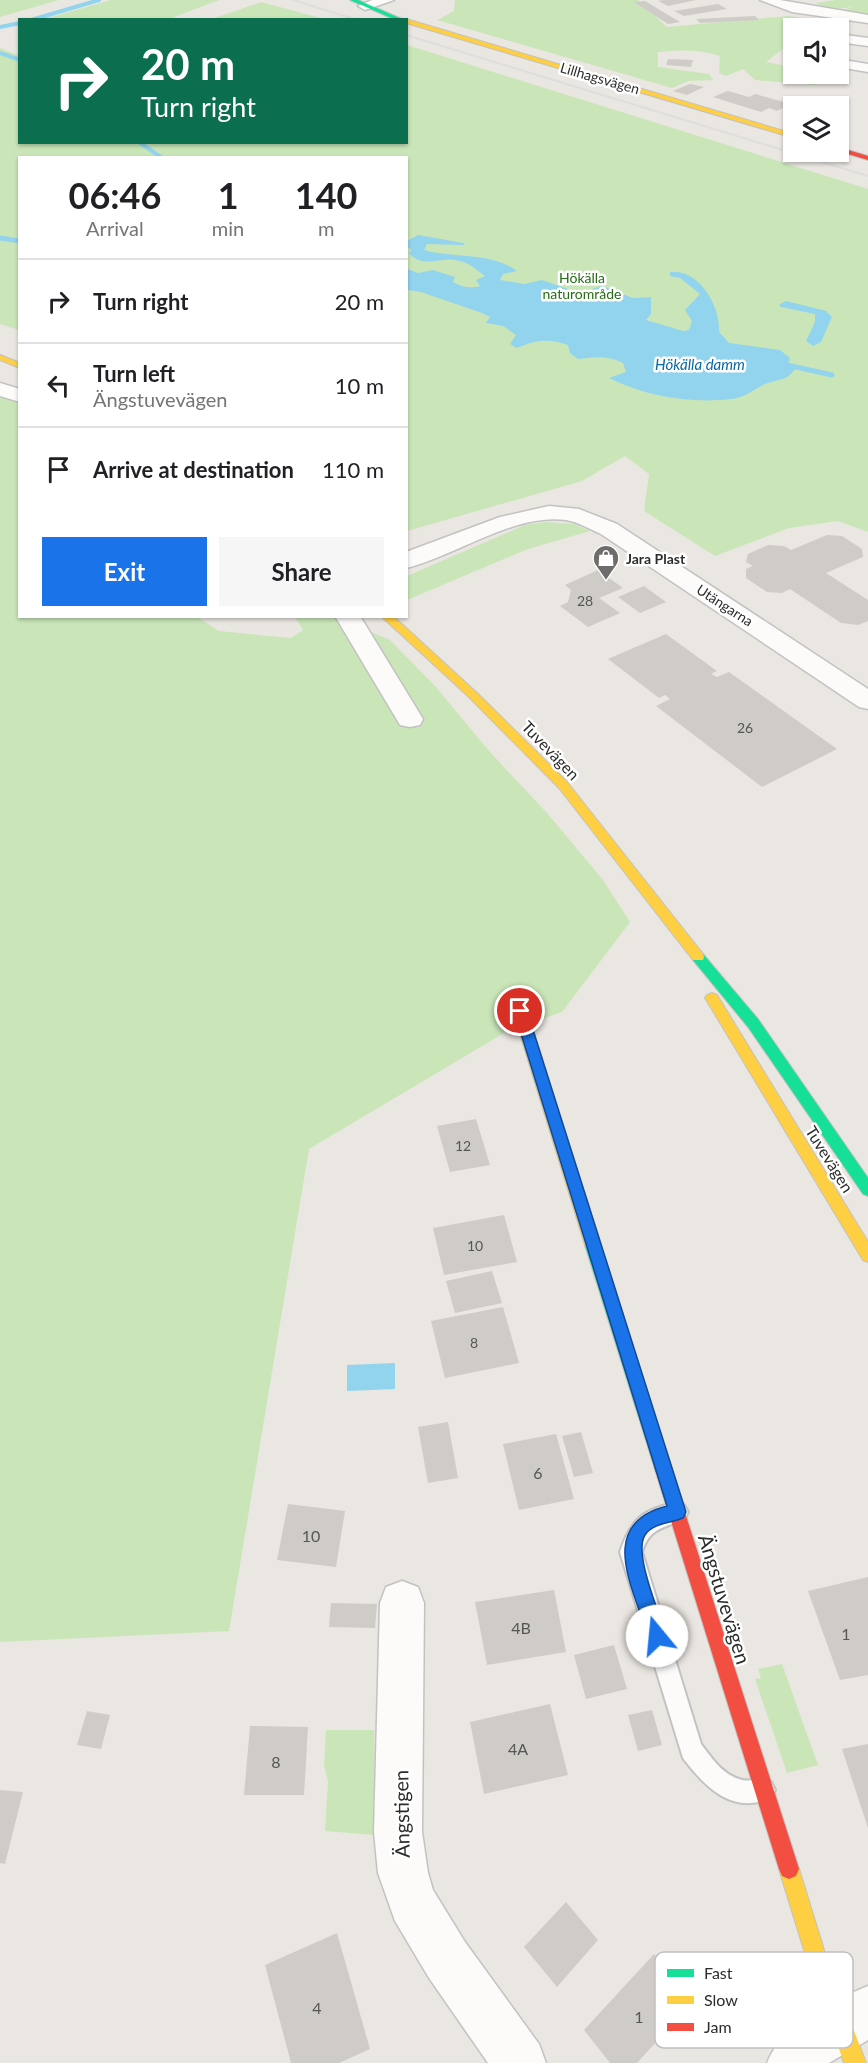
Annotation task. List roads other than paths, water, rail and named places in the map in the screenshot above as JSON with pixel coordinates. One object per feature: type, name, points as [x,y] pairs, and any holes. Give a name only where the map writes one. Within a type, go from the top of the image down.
[{"type":"street","points":[[359,3],[387,0]]},
{"type":"street","points":[[767,0],[792,8],[868,19]]},
{"type":"street","name":"Lillhagsvägen","points":[[359,3],[399,18]]},
{"type":"street","points":[[832,18],[836,15]]},
{"type":"street","name":"Lillhagsvägen","points":[[408,21],[783,133]]},
{"type":"street","points":[[849,39],[868,42]]},
{"type":"street","points":[[849,65],[868,68]]},
{"type":"street","points":[[849,152],[868,158]]},
{"type":"street","points":[[0,357],[18,365]]},
{"type":"street","points":[[0,389],[18,395]]},
{"type":"street","name":"Utängarna","points":[[408,560],[536,515],[566,513],[579,516],[609,529],[868,701]]},
{"type":"street","points":[[347,618],[410,718]]},
{"type":"street","name":"Tuvevägen","points":[[388,618],[473,695],[563,785],[611,843],[672,926],[753,1023],[868,1190]]},
{"type":"street","name":"Tuvevägen","points":[[672,926],[727,1026],[868,1255]]},
{"type":"street","name":"Ängstuvevägen","points":[[520,1011],[815,1952]]},
{"type":"street","name":"Ängstigen","points":[[402,1603],[398,1832],[403,1874],[413,1903],[447,1960],[520,2063]]},
{"type":"street","points":[[793,2063],[808,2048]]},
{"type":"lane","points":[[677,1512],[651,1519],[638,1530],[631,1551],[691,1750],[711,1776],[736,1792],[764,1790]]},
{"type":"water","name":"Hökälla damm","points":[[418,235],[463,243],[465,245],[427,244],[424,250],[483,258],[517,271],[503,274],[500,280],[524,284],[542,280],[568,289],[589,290],[602,286],[633,298],[651,297],[651,314],[646,320],[683,331],[689,330],[692,321],[685,310],[700,294],[680,278],[670,276],[670,272],[681,272],[690,276],[706,291],[716,312],[719,332],[729,343],[780,350],[790,358],[788,364],[796,367],[787,377],[731,399],[684,399],[637,390],[609,378],[626,372],[623,363],[617,360],[595,357],[578,359],[570,353],[568,345],[554,341],[529,343],[517,348],[510,344],[516,335],[503,326],[486,323],[490,317],[421,292],[408,290],[408,269],[418,273],[433,270],[455,277],[453,282],[470,287],[480,286],[476,280],[485,276],[464,262],[449,259],[425,261],[414,258],[409,253],[412,250],[408,248],[408,240]]},
{"type":"water","points":[[786,301],[826,311],[832,317],[821,342],[813,346],[806,341],[815,322],[815,314],[779,305]]},
{"type":"water","points":[[395,1363],[395,1389],[347,1391],[347,1365]]},
{"type":"waterway","points":[[38,18],[99,0]]},
{"type":"waterway","points":[[0,27],[18,23]]},
{"type":"waterway","points":[[0,53],[18,59]]},
{"type":"waterway","points":[[142,144],[159,156]]},
{"type":"waterway","points":[[0,238],[18,241]]},
{"type":"waterway","points":[[787,365],[832,375]]},
{"type":"railway","points":[[293,0],[351,18]]},
{"type":"railway","points":[[408,36],[868,176]]},
{"type":"place","name":"Jara Plast","points":[[606,581]]},
{"type":"park label","name":"Hökälla naturområde","points":[[582,286]]}]
